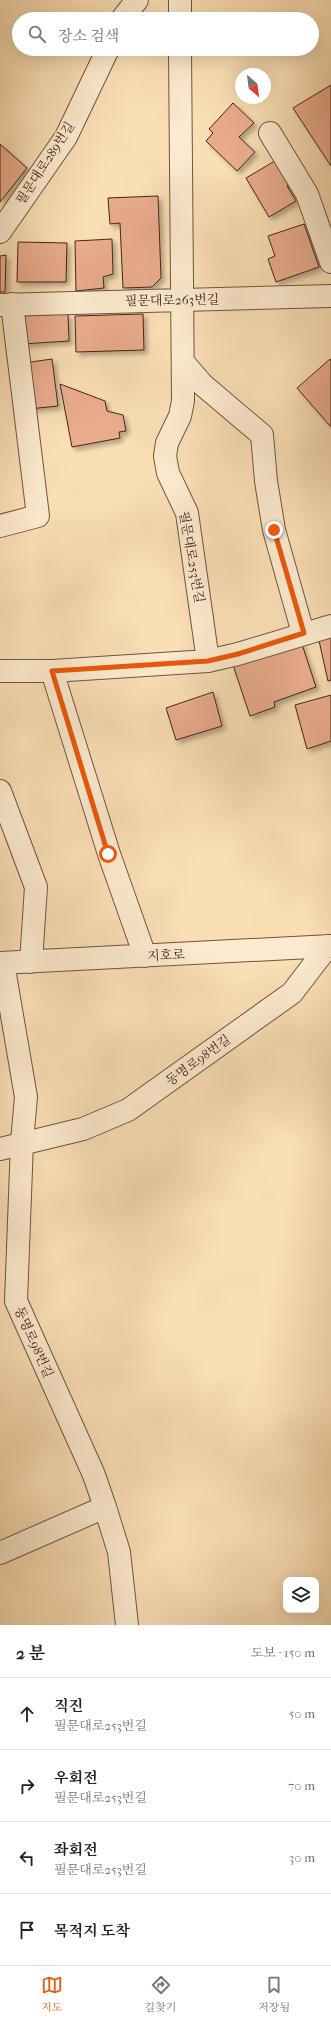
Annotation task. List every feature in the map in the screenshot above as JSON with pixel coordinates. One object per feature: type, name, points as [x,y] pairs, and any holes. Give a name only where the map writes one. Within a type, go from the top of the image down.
[{"type":"street","points":[[128,12],[137,0]]},
{"type":"street","points":[[180,0],[180,12]]},
{"type":"street","name":"필문대로289번길","points":[[0,232],[66,137],[105,56]]},
{"type":"street","name":"필문대로253번길","points":[[180,56],[183,402],[180,416],[167,443],[165,456],[168,473],[187,513],[208,661]]},
{"type":"street","points":[[270,133],[307,194],[331,262]]},
{"type":"street","name":"필문대로263번길","points":[[0,526],[38,516],[6,304],[331,296]]},
{"type":"street","points":[[183,362],[203,385],[262,435],[266,481],[274,530],[304,633]]},
{"type":"street","points":[[0,670],[52,671],[208,661],[238,654],[331,626]]},
{"type":"street","points":[[52,671],[108,854],[145,956]]},
{"type":"street","points":[[0,791],[36,887],[31,962]]},
{"type":"street","name":"지호로","points":[[2,963],[330,946]]},
{"type":"street","name":"동명로98번길","points":[[22,1142],[83,1129],[128,1110],[292,993],[330,946]]},
{"type":"street","name":"동명로98번길","points":[[2,963],[26,1097],[8,1304],[94,1475],[119,1552],[128,1625]]},
{"type":"street","points":[[0,1149],[22,1142]]},
{"type":"street","points":[[0,1553],[105,1507]]},
{"type":"building","points":[[331,85],[331,166],[293,108]]},
{"type":"building","points":[[233,103],[254,123],[239,137],[255,152],[237,171],[206,141],[213,133],[209,129]]},
{"type":"building","points":[[0,144],[27,168],[0,202]]},
{"type":"building","points":[[280,158],[294,181],[287,186],[296,201],[269,217],[246,178]]},
{"type":"building","points":[[158,196],[161,278],[152,287],[123,288],[120,223],[110,224],[108,198]]},
{"type":"building","points":[[304,224],[319,267],[276,282],[268,259],[275,256],[268,236]]},
{"type":"building","points":[[112,239],[113,274],[103,277],[104,288],[76,291],[75,241]]},
{"type":"building","points":[[18,242],[67,243],[66,282],[17,282]]},
{"type":"building","points":[[6,255],[5,292],[0,292],[0,256]]},
{"type":"building","points":[[68,314],[69,341],[22,344],[20,316]]},
{"type":"building","points":[[143,314],[144,350],[76,352],[75,316]]},
{"type":"building","points":[[52,359],[58,406],[29,409],[24,363]]},
{"type":"building","points":[[330,359],[331,361],[331,427],[297,388]]},
{"type":"building","points":[[60,384],[105,401],[107,411],[123,415],[126,431],[119,432],[120,438],[72,447]]},
{"type":"building","points":[[331,633],[331,680],[328,681],[318,636]]},
{"type":"building","points":[[301,641],[316,687],[274,702],[275,707],[250,716],[233,665]]},
{"type":"building","points":[[213,692],[222,726],[176,740],[166,708]]},
{"type":"building","points":[[331,695],[331,741],[307,749],[295,705]]},
{"type":"route","points":[[108,854],[52,671],[208,661],[238,654],[304,633],[274,530]]}]
